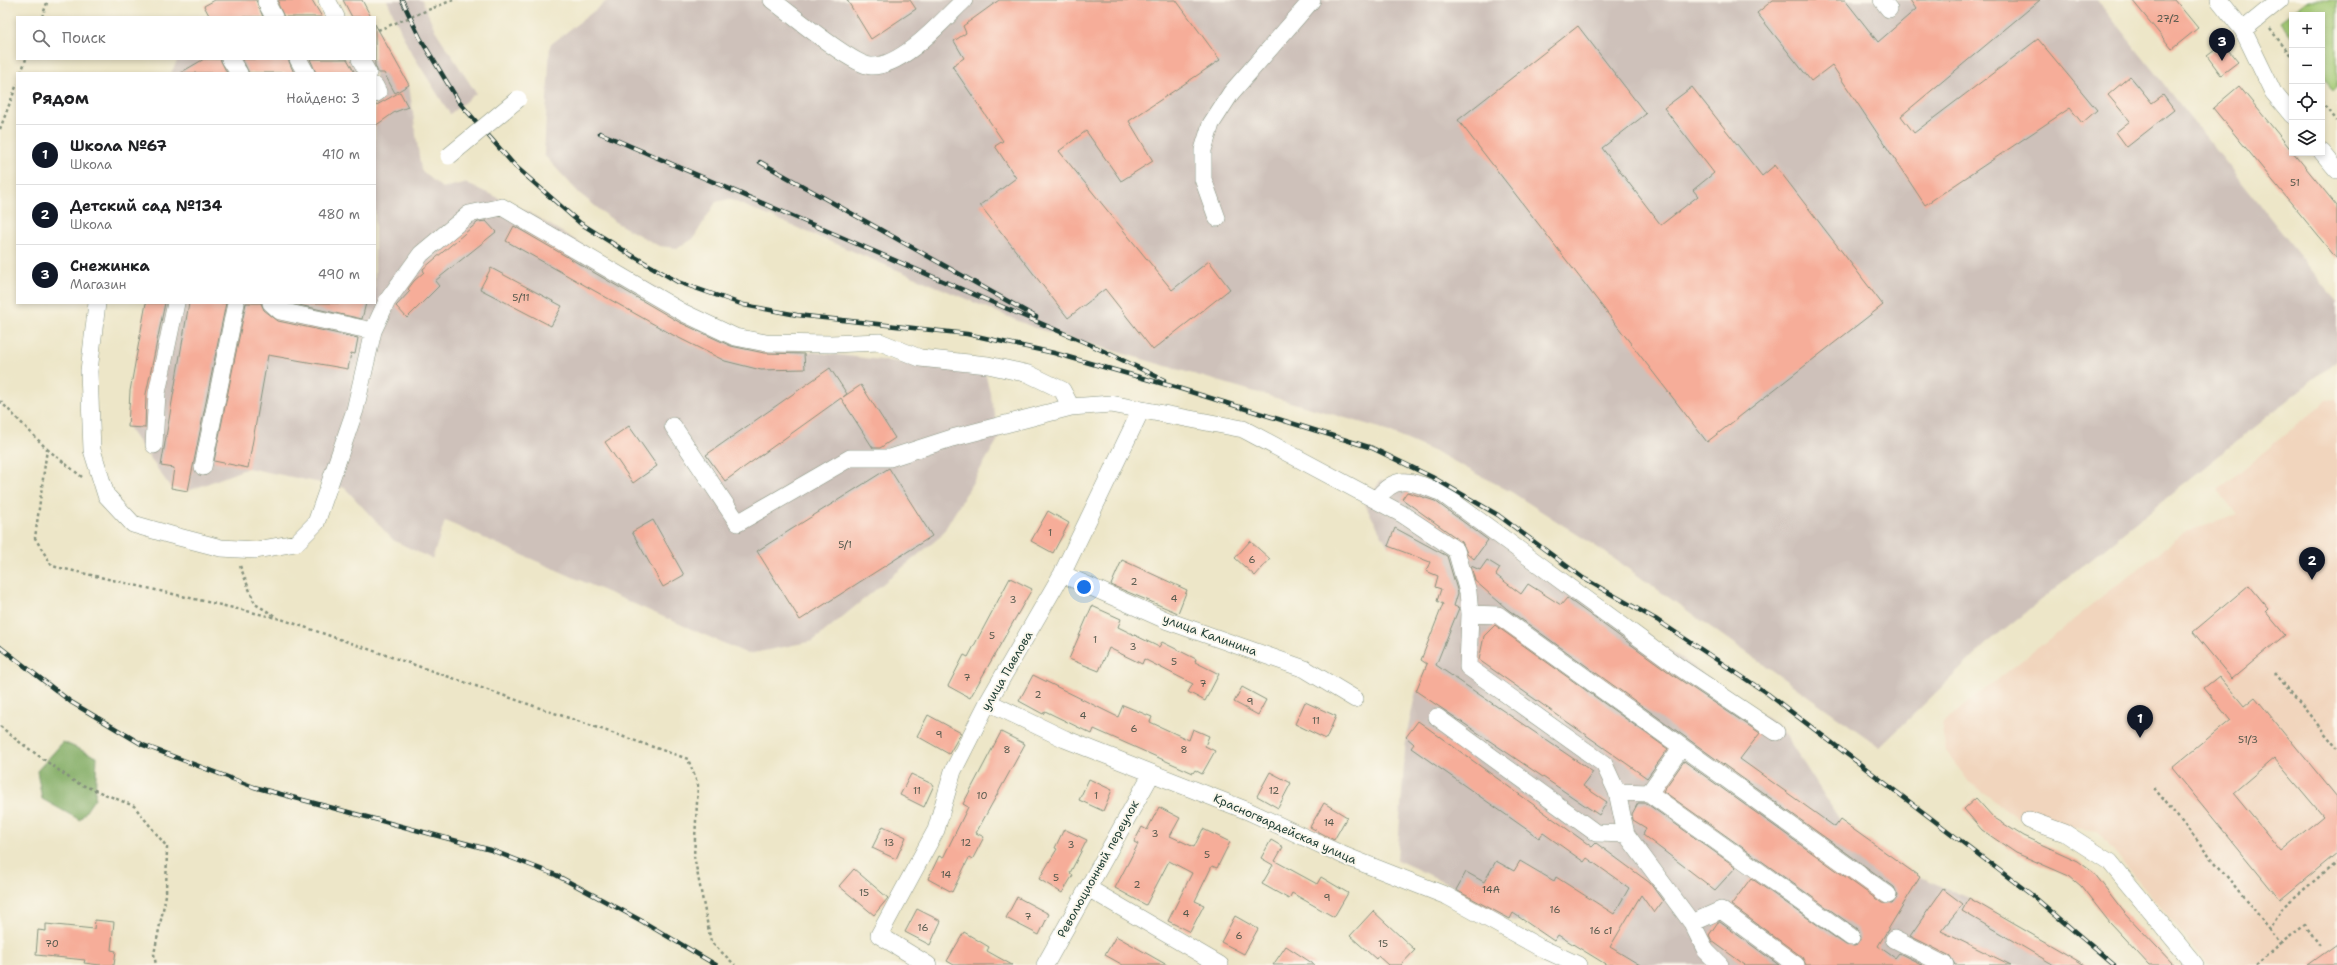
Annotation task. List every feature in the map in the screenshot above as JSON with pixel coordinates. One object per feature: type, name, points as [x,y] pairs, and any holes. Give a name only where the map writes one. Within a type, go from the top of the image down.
[{"type":"street","points":[[269,0],[266,2],[273,16]]},
{"type":"street","points":[[327,0],[335,16]]},
{"type":"street","points":[[772,0],[847,56],[871,66],[890,62],[915,46],[964,0]]},
{"type":"street","points":[[1217,218],[1203,179],[1203,150],[1211,124],[1231,93],[1312,0]]},
{"type":"street","points":[[2219,0],[2243,30],[2273,92],[2289,111]]},
{"type":"street","points":[[2243,30],[2280,0]]},
{"type":"street","points":[[231,60],[238,72]]},
{"type":"street","points":[[299,60],[305,72]]},
{"type":"street","points":[[361,60],[367,72]]},
{"type":"street","points":[[449,156],[518,99]]},
{"type":"street","points":[[2325,156],[2337,170]]},
{"type":"street","points":[[97,304],[89,371],[92,450],[106,495],[132,524],[214,546],[256,550],[296,544],[316,523],[355,410],[373,331],[387,301],[421,254],[469,214],[502,207],[684,313],[735,337],[766,343],[831,344],[880,342],[920,358],[988,365],[1029,374],[1062,390],[1071,407]]},
{"type":"street","points":[[154,445],[157,393],[176,304]]},
{"type":"street","points":[[203,467],[236,304]]},
{"type":"street","points":[[272,304],[280,311],[373,331]]},
{"type":"street","points":[[673,426],[738,523],[850,458],[890,458],[952,438],[1071,407],[1111,404],[1243,429],[1402,514],[1456,550],[1468,592],[1470,614],[1468,667],[1604,764],[1617,792],[1626,834],[1692,923],[1706,951],[1720,965]]},
{"type":"street","name":"улица Павлова","points":[[928,965],[880,935],[936,830],[953,771],[988,702],[1062,574],[1141,410]]},
{"type":"street","points":[[1376,500],[1385,488],[1406,480],[1440,492],[1679,667],[1776,732]]},
{"type":"street","name":"улица Калинина","points":[[1062,574],[1168,621],[1305,669],[1355,699]]},
{"type":"street","points":[[1470,614],[1498,615],[1888,895]]},
{"type":"street","name":"Красногвардейская улица","points":[[988,702],[1066,739],[1248,811],[1345,856],[1447,896],[1539,947],[1578,965]]},
{"type":"street","points":[[1437,718],[1596,832],[1626,834]]},
{"type":"street","points":[[1649,793],[1682,748]]},
{"type":"street","name":"Революционный переулок","points":[[1045,965],[1152,773]]},
{"type":"street","points":[[1617,792],[1649,793],[1851,937]]},
{"type":"street","points":[[2029,820],[2065,833],[2110,862],[2195,965]]},
{"type":"street","points":[[1088,888],[1220,965]]},
{"type":"street","points":[[1692,923],[1721,910],[1796,965]]},
{"type":"street","points":[[1894,939],[1945,965]]},
{"type":"path","points":[[42,16],[48,0]]},
{"type":"path","points":[[378,30],[453,0]]},
{"type":"path","points":[[21,72],[26,60]]},
{"type":"path","points":[[0,129],[16,87]]},
{"type":"path","points":[[2325,105],[2337,121]]},
{"type":"path","points":[[0,401],[47,449],[106,495]]},
{"type":"path","points":[[47,449],[35,538],[52,566],[281,619],[688,759],[698,785],[694,856],[711,942],[736,965]]},
{"type":"path","points":[[233,548],[255,604],[281,619]]},
{"type":"path","points":[[2275,673],[2337,748]]},
{"type":"path","points":[[0,726],[75,782],[134,806],[167,847],[166,895],[154,954],[156,965]]},
{"type":"path","points":[[2154,788],[2270,929],[2280,944]]},
{"type":"path","points":[[2270,929],[2284,906],[2337,862]]},
{"type":"path","points":[[2256,965],[2305,925],[2322,947]]},
{"type":"shaded area","points":[[387,0],[422,0],[435,30],[476,93],[450,114],[408,47]]},
{"type":"shaded area","points":[[608,0],[2097,0],[2337,302],[2337,360],[1986,644],[1880,747],[1603,551],[1513,493],[1444,456],[1380,428],[1035,328],[729,199],[716,202],[693,239],[678,248],[659,246],[615,222],[579,193],[544,155],[550,45]]},
{"type":"shaded area","points":[[376,26],[409,85],[421,170],[442,188],[465,183],[521,208],[687,306],[737,330],[804,351],[985,372],[1000,436],[941,536],[813,641],[748,654],[445,521],[432,559],[393,540],[345,488],[248,468],[188,491],[171,488],[128,427],[130,391],[146,304],[376,304],[376,72],[172,72],[178,60],[376,60]]},
{"type":"shaded area","points":[[2337,399],[2337,965],[2209,965],[2097,831],[2070,827],[2046,816],[2018,818],[1969,782],[1946,751],[1941,724],[2184,533],[2237,515],[2218,490],[2327,400]]},
{"type":"shaded area","points":[[1406,476],[1570,581],[1781,728],[1840,820],[1920,877],[1969,898],[2083,965],[1608,965],[1574,945],[1554,941],[1526,922],[1509,920],[1468,897],[1458,888],[1397,860],[1406,737],[1416,691],[1427,664],[1421,660],[1443,604],[1437,601],[1441,589],[1435,587],[1438,576],[1426,571],[1430,562],[1388,546],[1365,505],[1380,481]]},
{"type":"green space","points":[[2308,0],[2337,0],[2337,87],[2333,91],[2325,80],[2325,12],[2292,12]]},
{"type":"green space","points":[[2289,14],[2289,33],[2280,21]]},
{"type":"green space","points":[[63,742],[97,757],[95,798],[80,820],[42,799],[37,771]]},
{"type":"building","points":[[215,0],[256,0],[263,16],[209,16],[204,6]]},
{"type":"building","points":[[279,0],[312,0],[321,16],[284,16],[278,4]]},
{"type":"building","points":[[343,0],[362,0],[370,16],[351,16]]},
{"type":"building","points":[[847,0],[910,0],[916,9],[871,39]]},
{"type":"building","points":[[999,0],[1176,0],[1220,60],[1129,121],[1153,161],[1121,181],[1086,131],[1059,151],[1172,290],[1209,261],[1230,289],[1153,350],[1105,289],[1068,318],[980,205],[1016,178],[995,146],[1003,141],[952,66],[964,58],[954,41],[966,33],[963,26]]},
{"type":"building","points":[[1773,0],[1845,0],[1878,42],[1916,9],[1910,0],[2040,0],[1901,116],[1914,133],[2038,39],[2097,110],[2082,123],[2070,108],[1925,205],[1832,65],[1811,81],[1757,13]]},
{"type":"building","points":[[2132,0],[2175,0],[2198,28],[2172,49]]},
{"type":"building","points":[[376,26],[409,85],[395,93],[384,73],[378,73],[375,65]]},
{"type":"building","points":[[1578,26],[1646,114],[1602,148],[1661,225],[1698,196],[1693,190],[1714,173],[1664,108],[1692,87],[1762,176],[1775,165],[1883,305],[1707,442],[1458,120]]},
{"type":"building","points":[[2223,44],[2238,62],[2221,75],[2207,56]]},
{"type":"building","points":[[202,60],[220,60],[226,72],[182,72]]},
{"type":"building","points":[[242,60],[288,60],[294,72],[248,72]]},
{"type":"building","points":[[310,60],[348,60],[354,72],[316,72]]},
{"type":"building","points":[[2130,76],[2152,103],[2163,95],[2174,110],[2127,147],[2116,132],[2130,121],[2108,95]]},
{"type":"building","points":[[2239,86],[2289,147],[2289,156],[2296,156],[2337,206],[2337,259],[2213,108]]},
{"type":"building","points":[[400,92],[408,107],[395,112],[376,125],[376,105]]},
{"type":"building","points":[[486,221],[496,232],[435,281],[439,286],[407,318],[396,306],[410,291],[408,289],[414,281],[424,272],[423,269],[478,222]]},
{"type":"building","points":[[514,226],[679,322],[731,346],[764,353],[804,354],[805,369],[761,370],[725,361],[673,335],[506,241]]},
{"type":"building","points":[[491,268],[562,306],[551,326],[480,289]]},
{"type":"building","points":[[146,304],[165,304],[146,394],[145,428],[128,427],[130,391]]},
{"type":"building","points":[[189,304],[226,304],[188,491],[171,488],[174,468],[161,466]]},
{"type":"building","points":[[246,304],[261,304],[264,310],[278,321],[358,338],[355,354],[351,353],[348,369],[268,355],[248,468],[214,461]]},
{"type":"building","points":[[294,304],[366,304],[362,319]]},
{"type":"building","points":[[830,368],[847,394],[843,397],[861,385],[895,438],[880,448],[873,448],[841,398],[725,481],[706,455]]},
{"type":"building","points":[[629,426],[657,466],[633,483],[605,442]]},
{"type":"building","points":[[889,468],[932,536],[800,620],[757,551]]},
{"type":"building","points":[[1407,492],[1435,501],[1488,540],[1474,559],[1467,553],[1462,542],[1402,499]]},
{"type":"building","points":[[1048,511],[1069,523],[1053,553],[1031,541]]},
{"type":"building","points":[[653,520],[684,575],[663,587],[632,532]]},
{"type":"building","points":[[1395,528],[1447,556],[1458,593],[1454,606],[1459,608],[1436,665],[1593,772],[1583,786],[1607,802],[1599,815],[1416,691],[1427,664],[1421,660],[1443,604],[1437,601],[1441,589],[1435,587],[1438,576],[1426,571],[1430,562],[1388,546]]},
{"type":"building","points":[[1250,541],[1270,559],[1255,576],[1235,558]]},
{"type":"building","points":[[1122,560],[1187,590],[1178,613],[1111,585]]},
{"type":"building","points":[[1487,560],[1500,568],[1496,575],[1521,594],[1528,584],[1561,605],[1567,598],[1673,675],[1760,733],[1740,759],[1835,827],[1840,820],[1920,877],[1878,946],[1895,958],[1899,953],[1923,965],[1806,965],[1802,957],[1731,905],[1751,878],[1846,945],[1855,946],[1861,938],[1857,929],[1663,791],[1684,761],[1882,903],[1892,904],[1898,896],[1894,887],[1507,609],[1475,581],[1471,566],[1480,570]]},
{"type":"building","points":[[1010,578],[1032,589],[970,698],[948,686],[964,655],[968,657]]},
{"type":"building","points":[[2249,585],[2268,608],[2265,611],[2285,635],[2232,679],[2193,632]]},
{"type":"building","points":[[1092,606],[1121,619],[1118,627],[1159,647],[1162,642],[1196,659],[1195,662],[1219,674],[1205,701],[1188,692],[1193,684],[1144,659],[1142,664],[1109,648],[1099,671],[1069,659]]},
{"type":"building","points":[[1495,625],[1668,749],[1647,778],[1479,660],[1484,636]]},
{"type":"building","points":[[1033,675],[1118,717],[1123,705],[1152,717],[1150,722],[1189,740],[1193,729],[1209,736],[1205,746],[1215,751],[1202,774],[1195,770],[1193,773],[1094,729],[1092,734],[1045,711],[1043,714],[1019,701]]},
{"type":"building","points":[[2219,676],[2244,706],[2255,697],[2337,797],[2337,853],[2280,900],[2172,768],[2230,720],[2204,688]],"holes":[[[2274,758],[2323,816],[2281,851],[2233,793]]]},
{"type":"building","points":[[1242,687],[1266,700],[1258,715],[1234,702]]},
{"type":"building","points":[[1305,702],[1336,716],[1326,739],[1295,724]]},
{"type":"building","points":[[928,715],[961,733],[949,754],[917,736]]},
{"type":"building","points":[[1418,721],[1592,847],[1596,843],[1650,883],[1663,901],[1654,913],[1641,895],[1610,947],[1640,965],[1607,965],[1558,935],[1554,941],[1513,913],[1510,919],[1456,890],[1466,872],[1484,882],[1496,861],[1514,871],[1520,861],[1554,881],[1556,877],[1614,914],[1629,888],[1587,858],[1584,862],[1543,833],[1539,838],[1411,748],[1414,744],[1406,737]]},
{"type":"building","points":[[1001,732],[1025,744],[976,833],[984,837],[972,860],[969,858],[952,892],[928,879],[939,856],[943,858],[968,807],[963,804]]},
{"type":"building","points":[[1270,772],[1291,783],[1278,808],[1257,796]]},
{"type":"building","points":[[911,774],[934,785],[924,807],[900,795]]},
{"type":"building","points":[[1089,779],[1112,790],[1103,811],[1079,800]]},
{"type":"building","points":[[1976,798],[1993,817],[2023,836],[2078,861],[2094,873],[2124,912],[2174,965],[2149,965],[2110,923],[2081,886],[2069,876],[2016,853],[1982,830],[1964,809]]},
{"type":"building","points":[[1324,803],[1347,817],[1334,840],[1310,827]]},
{"type":"building","points":[[1638,803],[1646,803],[1736,867],[1715,890],[1643,835],[1646,828],[1633,820],[1632,814]]},
{"type":"building","points":[[1159,807],[1180,818],[1170,836],[1194,847],[1203,829],[1230,842],[1217,868],[1212,866],[1195,901],[1204,905],[1190,932],[1168,921],[1192,873],[1169,861],[1146,905],[1115,888],[1138,844],[1134,842],[1142,827],[1147,830]]},
{"type":"building","points":[[883,826],[906,837],[896,859],[872,848]]},
{"type":"building","points":[[1064,829],[1087,840],[1070,873],[1073,875],[1062,893],[1039,879],[1057,849],[1055,848]]},
{"type":"building","points":[[1271,840],[1283,847],[1275,861],[1317,884],[1321,877],[1348,893],[1334,917],[1292,893],[1289,899],[1262,884],[1273,865],[1261,858]]},
{"type":"building","points":[[854,869],[888,898],[874,915],[839,886]]},
{"type":"building","points":[[1943,889],[1963,904],[1941,931],[2011,965],[1955,965],[1950,956],[1910,936]]},
{"type":"building","points":[[1017,897],[1049,914],[1039,935],[1006,918]]},
{"type":"building","points":[[1969,898],[2085,965],[2054,965],[1962,911]]},
{"type":"building","points":[[917,909],[941,921],[930,945],[905,932]]},
{"type":"building","points":[[1373,911],[1415,950],[1401,965],[1388,965],[1378,956],[1376,959],[1350,936]]},
{"type":"building","points":[[1235,916],[1258,929],[1244,954],[1221,942]]},
{"type":"building","points":[[95,920],[114,922],[111,950],[116,951],[114,965],[84,963],[85,960],[36,955],[38,930],[46,931],[46,924],[94,929]]},
{"type":"building","points":[[1718,922],[1779,965],[1745,965],[1712,941],[1709,935]]},
{"type":"building","points":[[964,932],[989,947],[987,951],[1012,965],[954,965],[947,961]]},
{"type":"building","points":[[1116,936],[1167,965],[1123,965],[1105,955]]},
{"type":"building","points":[[2337,944],[2337,965],[2308,965]]},
{"type":"building","points":[[1286,946],[1315,965],[1273,965]]},
{"type":"railway","points":[[402,0],[420,38],[459,102],[515,166],[580,223],[678,282],[744,305],[797,315],[967,334],[1054,353],[1178,388],[1372,448],[1432,477],[1498,515],[1583,578],[1657,620],[1768,694],[2033,896],[2114,965]]},
{"type":"railway","points":[[600,133],[1098,348]]},
{"type":"railway","points":[[760,162],[1036,317]]},
{"type":"railway","points":[[1093,346],[1164,380]]},
{"type":"railway","points":[[0,647],[71,702],[143,745],[254,787],[491,850],[556,875],[640,920],[716,965]]},
{"type":"place","name":"Снежинка","points":[[2222,61]]},
{"type":"place","name":"Детский сад №134","points":[[2312,580]]},
{"type":"place","name":"Школа №67","points":[[2140,738]]}]
